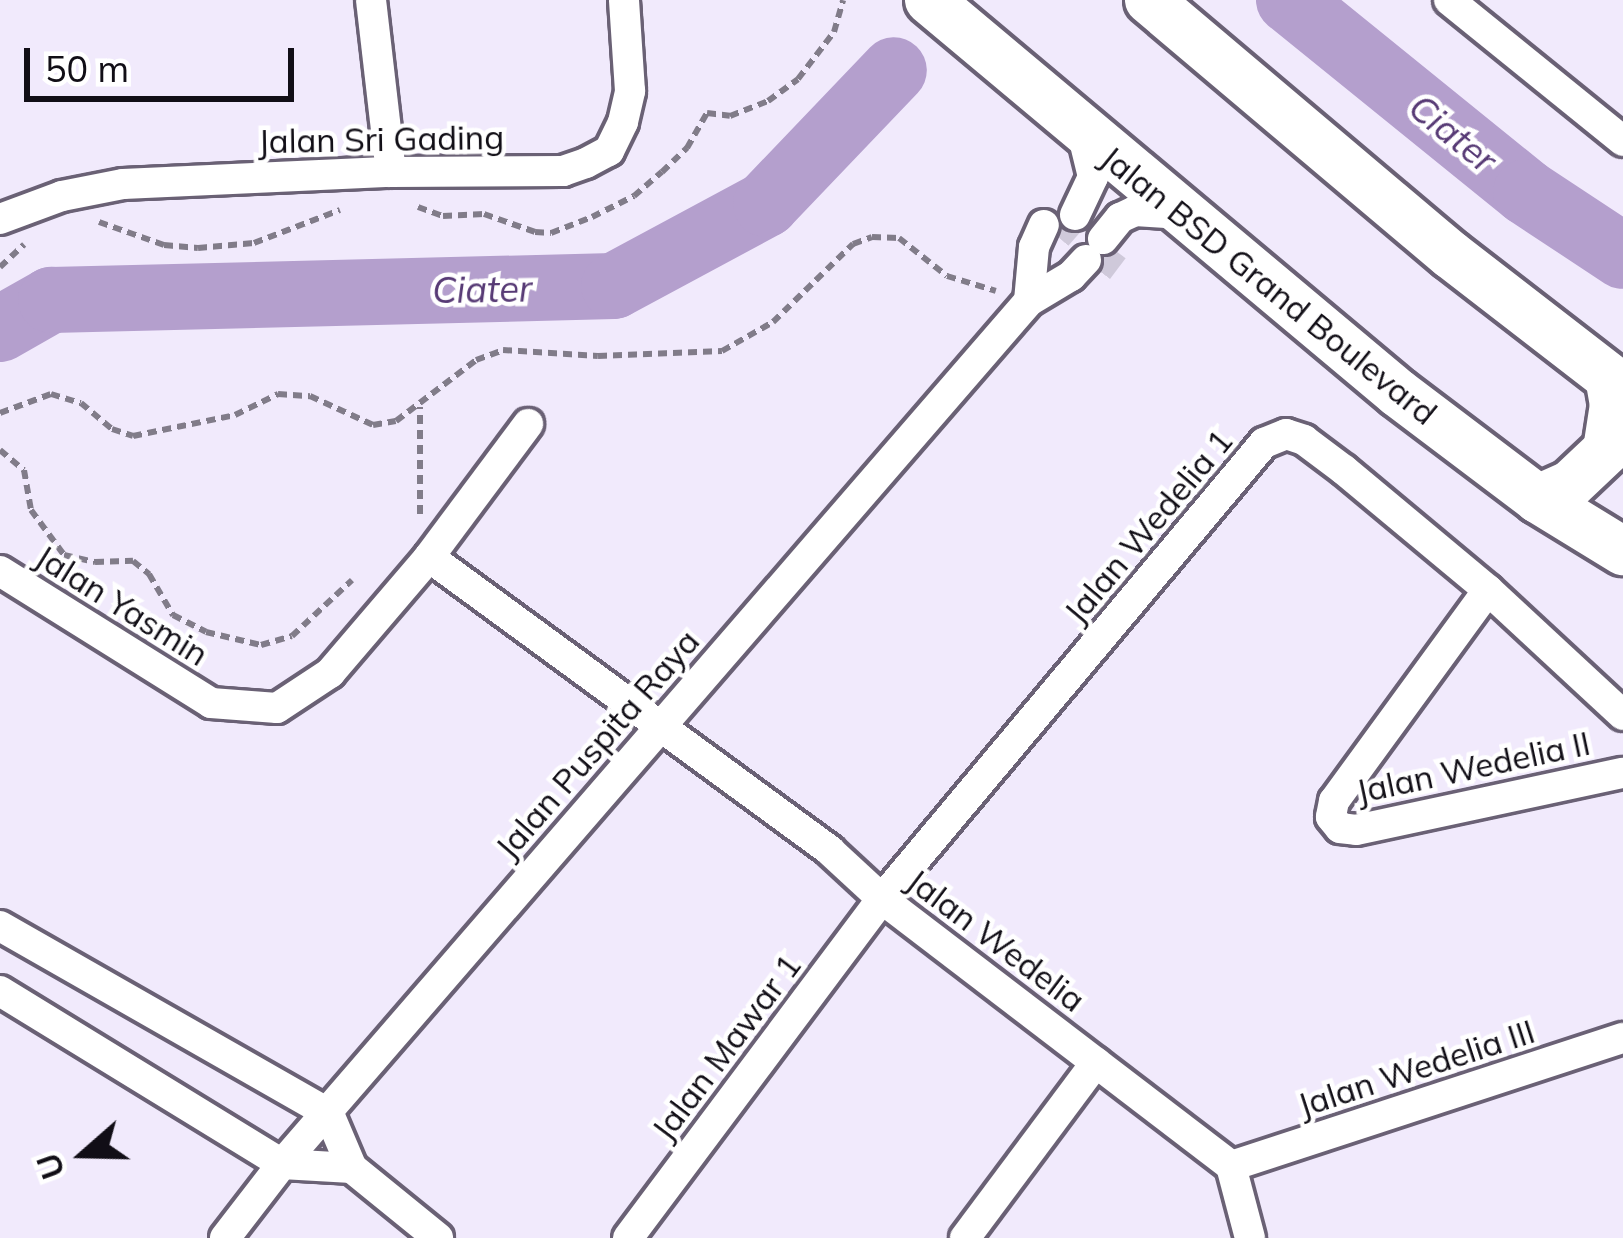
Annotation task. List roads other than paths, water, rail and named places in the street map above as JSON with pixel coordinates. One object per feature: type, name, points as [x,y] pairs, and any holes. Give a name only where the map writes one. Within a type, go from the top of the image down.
[{"type":"main road","name":"Jalan BSD Grand Boulevard","points":[[929,0],[1398,393],[1538,499],[1623,551]]},
{"type":"main road","points":[[1150,0],[1451,255],[1616,383],[1607,450],[1570,485],[1538,499]]},
{"type":"street","points":[[371,0],[391,172]]},
{"type":"street","name":"Jalan Sri Gading","points":[[0,220],[62,196],[123,184],[391,172],[562,172],[609,151],[630,91],[624,0]]},
{"type":"street","points":[[1449,0],[1623,141]]},
{"type":"street","points":[[1029,301],[1034,247],[1093,177],[1091,152],[1081,130]]},
{"type":"street","name":"Jalan Puspita Raya","points":[[225,1238],[282,1164],[1029,301],[1070,288],[1100,255],[1148,225],[1182,214]]},
{"type":"street","name":"Jalan Yasmin","points":[[0,571],[211,703],[277,708],[330,673],[430,557],[528,424]]},
{"type":"street","name":"Jalan Wedelia 1","points":[[882,899],[1264,443],[1286,434],[1304,440],[1488,590],[1623,715]]},
{"type":"street","points":[[430,557],[661,723]]},
{"type":"street","name":"Jalan Wedelia II","points":[[1488,590],[1334,801],[1331,817],[1340,827],[1356,830],[1623,773]]},
{"type":"street","name":"Jalan Wedelia","points":[[661,723],[1232,1166]]},
{"type":"street","name":"Jalan Mawar 1","points":[[628,1238],[882,899]]},
{"type":"street","points":[[0,926],[329,1114],[352,1168],[438,1238]]},
{"type":"street","points":[[0,992],[282,1164],[352,1168]]},
{"type":"street","name":"Jalan Wedelia III","points":[[1232,1166],[1623,1038]]},
{"type":"street","points":[[965,1238],[1096,1062]]},
{"type":"street","points":[[1232,1166],[1250,1238]]},
{"type":"waterway","name":"Ciater","points":[[1289,0],[1526,192],[1623,256]]},
{"type":"waterway","name":"Ciater","points":[[0,329],[51,300],[614,286],[766,204],[894,70]]},
{"type":"tunnel","points":[[1057,236],[1075,215]]},
{"type":"tunnel","points":[[1098,270],[1114,249]]}]
